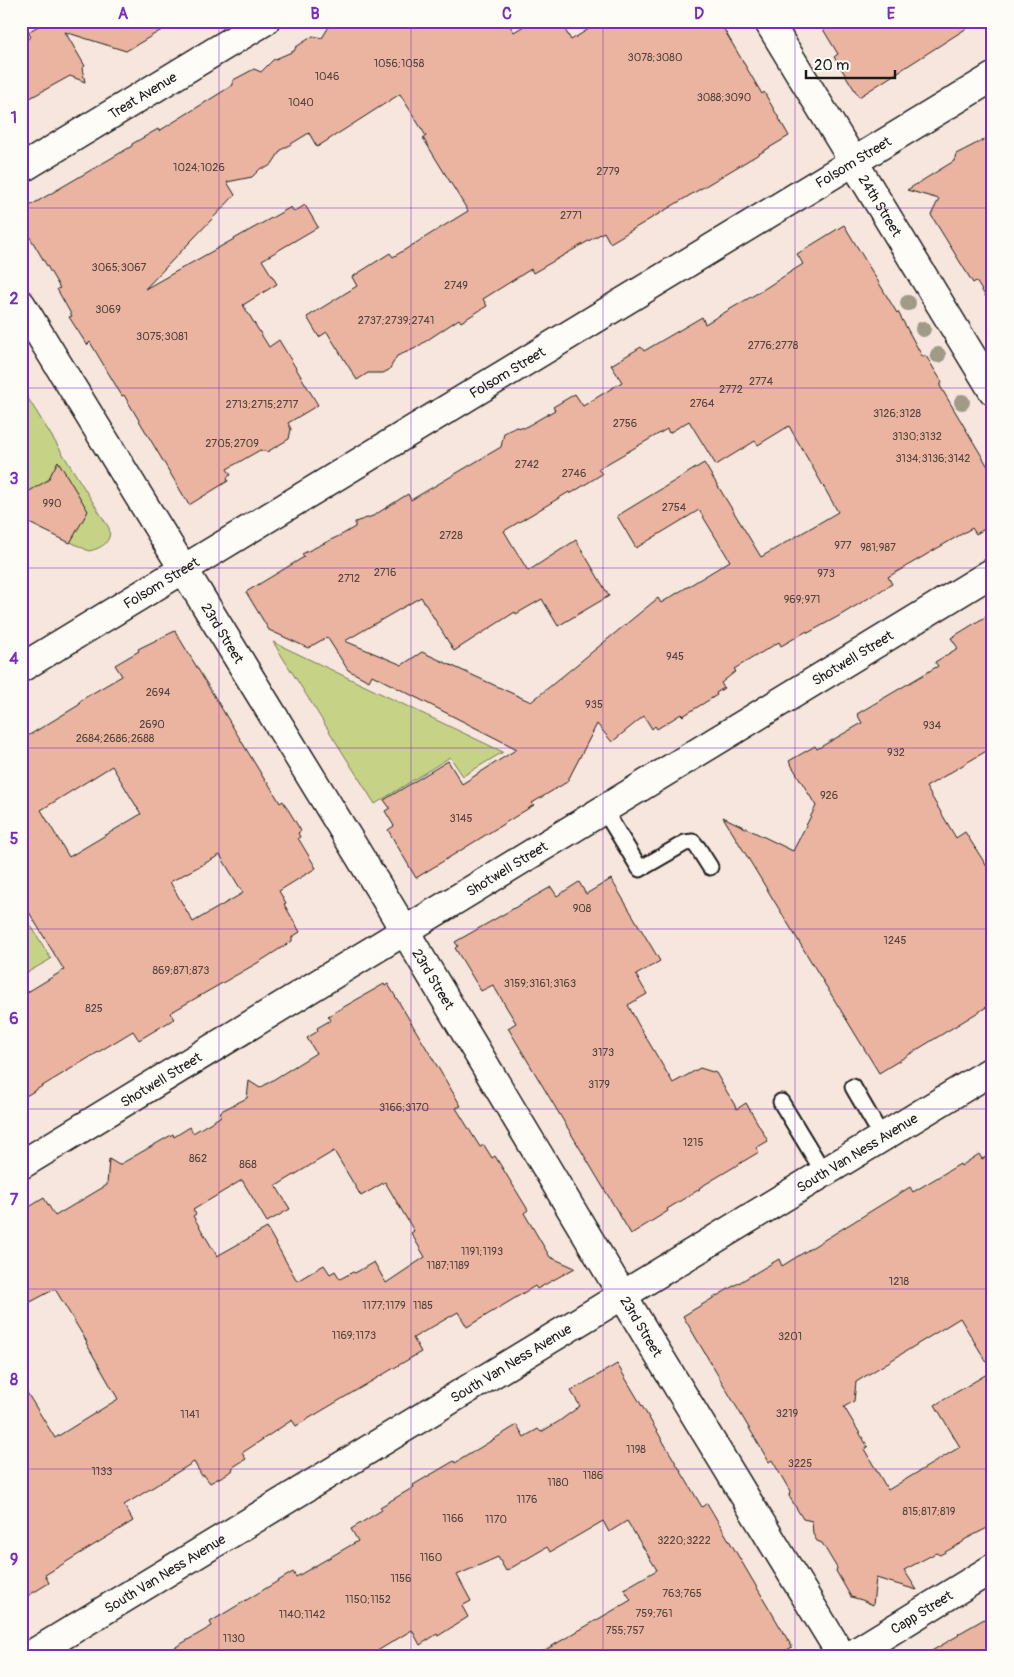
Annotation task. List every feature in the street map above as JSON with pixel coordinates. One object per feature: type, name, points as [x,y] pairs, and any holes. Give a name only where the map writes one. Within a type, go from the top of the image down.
[{"type":"street","name":"Treat Avenue","points":[[21,169],[265,21]]},
{"type":"street","name":"24th Street","points":[[768,21],[993,391]]},
{"type":"street","name":"Folsom Street","points":[[21,668],[993,76]]},
{"type":"street","name":"23rd Street","points":[[21,304],[405,932],[842,1656]]},
{"type":"street","name":"Shotwell Street","points":[[21,1165],[993,572]]},
{"type":"street","name":"South Van Ness Avenue","points":[[30,1656],[993,1070]]},
{"type":"street","name":"Capp Street","points":[[850,1656],[993,1568]]},
{"type":"lane","points":[[604,810],[640,870],[686,843],[693,842],[710,867]]},
{"type":"lane","points":[[853,1087],[882,1137]]},
{"type":"lane","points":[[781,1102],[824,1173]]},
{"type":"green space","points":[[21,387],[109,528],[110,533],[107,541],[98,548],[89,551],[21,518]]},
{"type":"green space","points":[[273,642],[503,752],[463,776],[450,757],[375,804]]},
{"type":"green space","points":[[21,909],[51,959],[21,976]]},
{"type":"building","points":[[47,21],[177,21],[126,51],[65,32],[85,66],[82,68],[85,82],[70,76],[21,103],[21,42],[31,37],[28,32]]},
{"type":"building","points":[[337,21],[507,21],[514,32],[532,21],[560,21],[571,40],[602,21],[719,21],[762,94],[764,92],[789,136],[610,243],[604,232],[533,273],[531,269],[483,299],[487,306],[461,322],[459,319],[414,349],[397,356],[389,370],[383,373],[368,373],[357,380],[327,332],[319,337],[307,317],[357,286],[352,277],[390,253],[393,257],[468,211],[423,138],[426,136],[400,94],[317,147],[309,133],[281,150],[272,164],[266,168],[261,168],[252,177],[227,182],[235,195],[145,289],[291,207],[294,212],[305,205],[318,227],[262,260],[277,284],[243,305],[269,347],[279,340],[318,405],[288,423],[291,429],[289,439],[267,452],[260,450],[227,469],[231,475],[227,477],[228,481],[189,505],[124,395],[122,396],[90,342],[87,345],[69,317],[72,316],[57,289],[60,288],[21,222],[21,211],[132,146],[132,144],[158,129],[159,131],[233,85],[233,80],[254,69],[261,72],[273,60],[294,51],[296,47],[313,36],[322,38],[330,25]]},
{"type":"building","points":[[818,21],[978,21],[859,97],[834,57],[838,54]]},
{"type":"building","points":[[993,135],[993,308],[976,281],[973,283],[931,215],[939,199],[907,190],[954,161],[956,154]]},
{"type":"building","points":[[844,225],[898,312],[922,356],[926,356],[942,382],[940,386],[993,475],[993,524],[976,534],[972,528],[888,577],[892,584],[839,616],[781,646],[779,642],[734,669],[736,671],[721,683],[724,688],[716,693],[717,695],[683,716],[681,714],[657,729],[655,726],[652,729],[644,716],[612,742],[597,724],[567,782],[532,803],[534,805],[416,878],[388,830],[394,826],[385,811],[390,808],[384,800],[448,761],[462,784],[517,749],[372,675],[369,681],[348,670],[327,637],[308,648],[269,630],[246,592],[304,557],[302,554],[355,527],[355,522],[373,516],[408,494],[411,500],[501,447],[504,433],[516,427],[524,428],[555,410],[553,407],[575,394],[583,406],[622,382],[611,365],[641,347],[644,351],[702,317],[705,324],[761,291],[803,264],[797,254]],"holes":[[[689,421],[716,465],[755,441],[758,445],[789,426],[838,512],[761,557],[704,463],[617,516],[636,548],[699,510],[730,561],[661,603],[658,598],[531,702],[422,652],[402,665],[345,641],[421,597],[454,651],[515,612],[516,614],[542,599],[558,626],[609,596],[576,540],[528,571],[504,531],[602,474],[598,469],[667,429],[669,433]]]},
{"type":"building","points":[[58,461],[88,511],[70,543],[21,519],[21,496],[48,480]]},
{"type":"building","points":[[993,612],[993,747],[926,787],[956,838],[965,832],[993,876],[993,1003],[879,1073],[723,817],[793,851],[816,806],[789,761],[815,746],[817,749],[862,723],[857,714],[938,666],[935,662],[958,648],[951,638]]},
{"type":"building","points":[[175,631],[266,782],[280,803],[283,801],[301,831],[298,833],[300,837],[298,838],[316,868],[279,891],[300,932],[292,937],[292,941],[259,962],[170,1013],[174,1019],[139,1040],[133,1031],[21,1099],[21,996],[64,970],[21,899],[21,740],[79,705],[80,701],[86,697],[122,676],[115,665],[139,651],[138,649]],"holes":[[[112,766],[141,814],[69,857],[41,810]],[[220,855],[243,893],[193,922],[170,882]]]},
{"type":"building","points":[[611,879],[660,961],[636,975],[647,994],[628,1005],[673,1083],[700,1068],[716,1073],[737,1109],[746,1103],[768,1141],[756,1148],[759,1152],[699,1188],[667,1209],[668,1211],[631,1234],[508,1028],[516,1023],[493,985],[481,991],[455,948],[458,946],[455,942],[551,887],[557,896],[579,882],[586,894]]},
{"type":"building","points":[[384,984],[385,986],[388,984],[461,1106],[456,1108],[480,1147],[484,1145],[492,1158],[495,1156],[528,1210],[524,1213],[550,1257],[575,1268],[537,1289],[535,1286],[467,1327],[458,1312],[413,1338],[421,1352],[296,1426],[292,1420],[242,1453],[246,1459],[233,1467],[232,1471],[210,1483],[204,1475],[202,1476],[194,1462],[124,1505],[133,1521],[45,1575],[49,1583],[21,1600],[21,1383],[55,1438],[118,1399],[55,1289],[21,1307],[21,1212],[44,1198],[55,1216],[107,1185],[109,1159],[119,1165],[173,1134],[174,1137],[190,1127],[193,1133],[220,1117],[221,1111],[247,1098],[249,1081],[260,1088],[316,1053],[307,1038],[318,1031],[317,1028],[331,1020],[328,1016]],"holes":[[[334,1151],[361,1196],[385,1182],[414,1231],[411,1233],[425,1257],[386,1283],[374,1262],[340,1279],[335,1271],[330,1274],[324,1265],[297,1281],[267,1228],[217,1256],[193,1216],[196,1214],[193,1210],[242,1180],[267,1222],[290,1209],[276,1186]]]},
{"type":"building","points":[[993,1153],[993,1525],[940,1555],[936,1553],[904,1570],[917,1590],[876,1578],[873,1605],[851,1597],[822,1543],[817,1541],[813,1534],[812,1521],[803,1519],[789,1496],[790,1491],[772,1460],[769,1462],[683,1316],[779,1259],[782,1266],[910,1187],[913,1192],[979,1154],[982,1159]],"holes":[[[960,1318],[992,1371],[935,1405],[960,1447],[888,1490],[864,1449],[868,1447],[844,1407],[854,1401],[856,1382]]]},
{"type":"building","points":[[617,1364],[702,1507],[707,1503],[792,1647],[777,1656],[535,1656],[631,1600],[624,1589],[657,1570],[627,1521],[609,1532],[603,1521],[550,1552],[547,1547],[506,1571],[498,1557],[457,1575],[471,1601],[462,1606],[468,1617],[420,1645],[412,1630],[369,1656],[160,1656],[212,1626],[210,1622],[293,1572],[296,1577],[358,1541],[351,1529],[382,1510],[380,1507],[414,1487],[413,1485],[454,1461],[455,1463],[517,1425],[524,1437],[538,1429],[541,1432],[558,1422],[580,1406],[571,1391]]},
{"type":"building","points":[[993,1614],[993,1656],[923,1656],[958,1634]]}]
